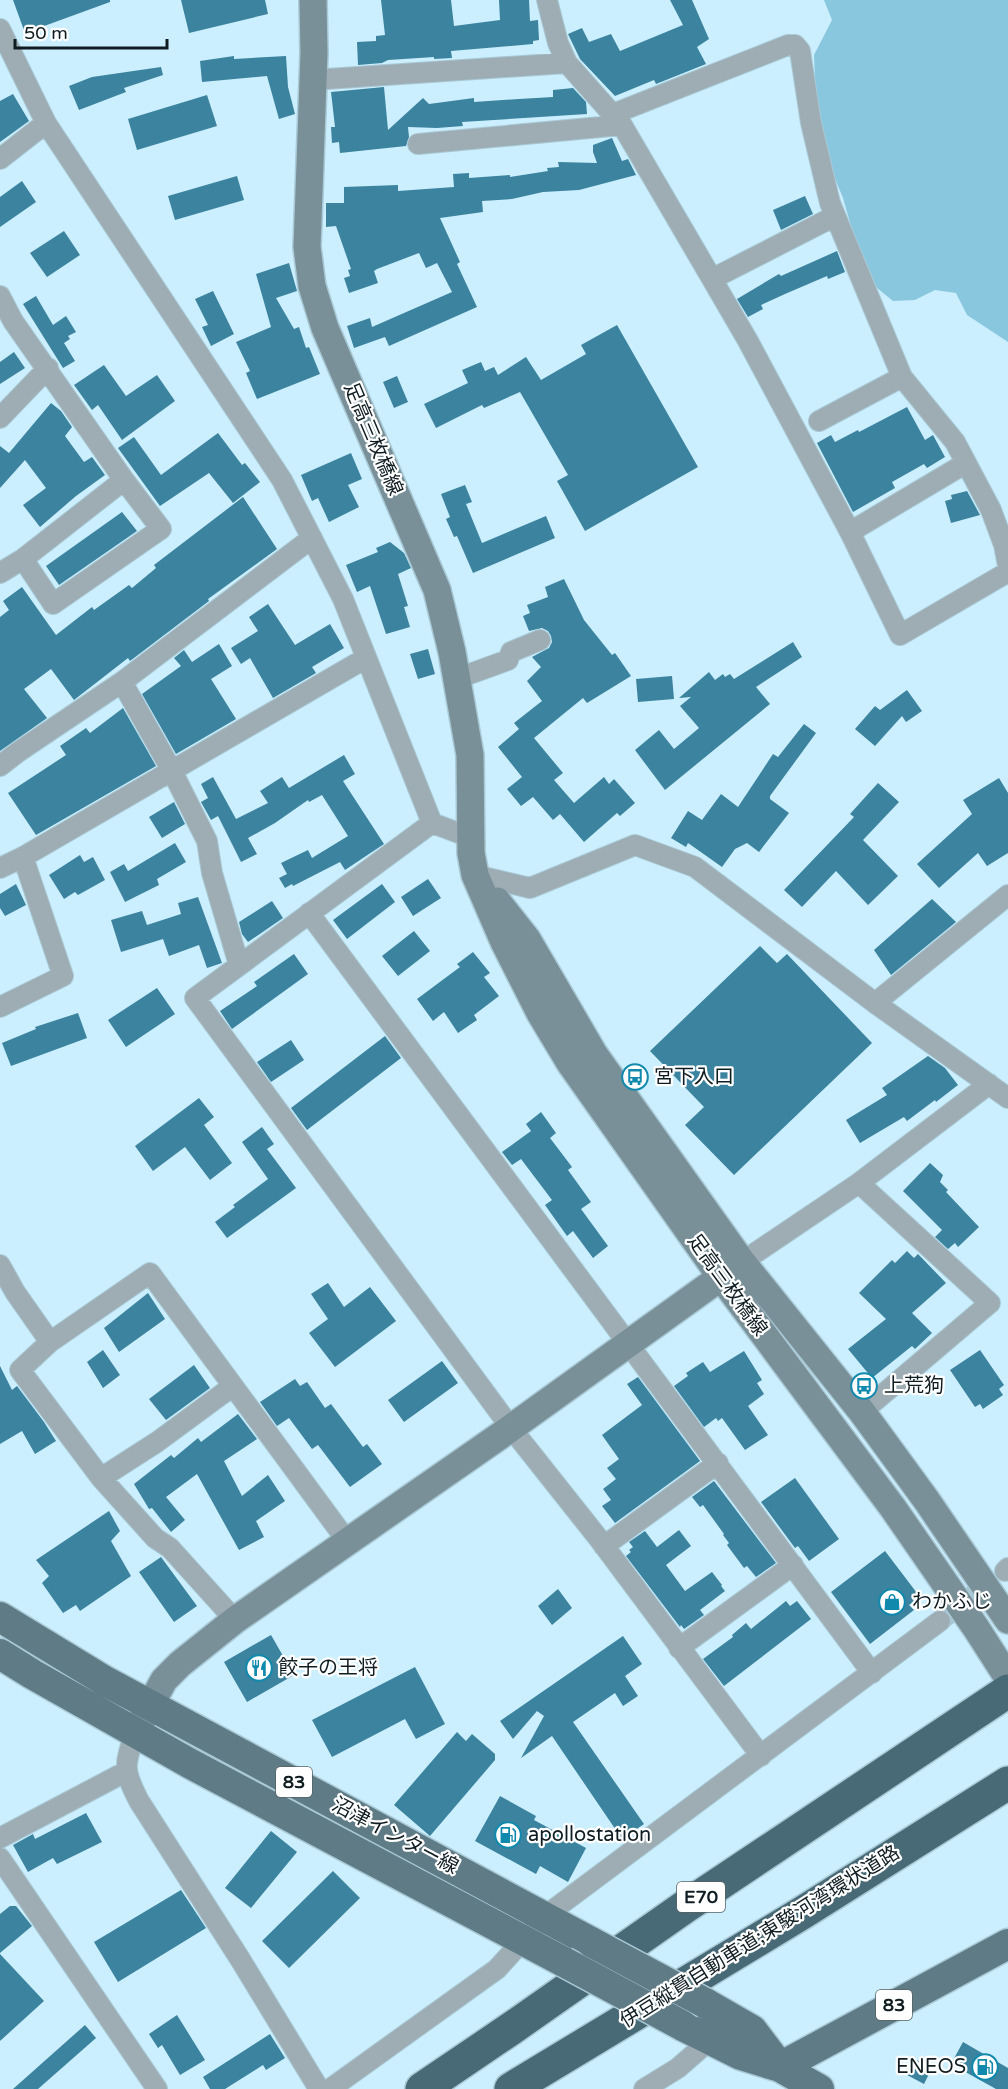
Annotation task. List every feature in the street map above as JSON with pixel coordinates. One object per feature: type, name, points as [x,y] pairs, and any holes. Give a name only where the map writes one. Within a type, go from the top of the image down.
[{"type":"highway","name":"E70","points":[[422,2089],[686,1906],[1008,1691]]},
{"type":"highway","name":"伊豆縦貫自動車道;東駿河湾環状道路","points":[[511,2089],[802,1913],[1008,1783]]},
{"type":"main road","name":"足高三枚橋線","points":[[313,0],[315,31],[307,248],[312,286],[325,328],[437,590],[470,756],[471,853],[475,874],[504,942],[540,1013],[570,1063],[731,1269],[1008,1678]]},
{"type":"main road","name":"足高三枚橋線","points":[[731,1269],[862,1412],[927,1501],[1005,1615]]},
{"type":"main road","points":[[135,1734],[164,1680],[180,1664],[235,1620],[511,1428],[731,1269]]},
{"type":"main road","name":"沼津インター線","points":[[0,1617],[105,1681],[545,1916],[752,2030],[780,2067]]},
{"type":"main road","name":"沼津インター線","points":[[0,1654],[135,1734],[683,2026],[741,2055],[780,2067],[819,2089]]},
{"type":"main road","name":"83","points":[[780,2067],[1008,1944]]},
{"type":"street","points":[[547,0],[558,43],[567,63],[617,119],[712,279],[748,341],[850,532],[900,634],[1008,572]]},
{"type":"street","points":[[0,29],[46,123],[282,480],[343,599],[432,823],[472,838]]},
{"type":"street","points":[[418,144],[617,119],[788,45],[795,45],[800,51],[811,123],[830,204],[902,377],[955,442],[991,510],[1004,545],[1008,566]]},
{"type":"street","points":[[312,80],[567,63]]},
{"type":"street","points":[[0,159],[46,123]]},
{"type":"street","points":[[712,279],[835,216]]},
{"type":"street","points":[[0,296],[13,321],[161,529],[53,604],[23,559]]},
{"type":"street","points":[[0,418],[48,368]]},
{"type":"street","points":[[819,421],[902,377]]},
{"type":"street","points":[[850,532],[966,463]]},
{"type":"street","points":[[0,573],[23,559],[124,480]]},
{"type":"street","points":[[0,766],[122,682],[312,538]]},
{"type":"street","points":[[456,679],[508,660],[511,652],[540,640]]},
{"type":"street","points":[[0,868],[23,857],[366,658]]},
{"type":"street","points":[[122,682],[172,771],[207,842],[212,873],[239,965]]},
{"type":"street","points":[[432,823],[195,998],[511,1428],[604,1546],[761,1756]]},
{"type":"street","points":[[475,874],[530,888],[635,845],[695,867],[875,1003],[1008,1098]]},
{"type":"street","points":[[0,1007],[63,976],[23,857]]},
{"type":"street","points":[[875,1003],[1008,895]]},
{"type":"street","points":[[309,913],[872,1673]]},
{"type":"street","points":[[731,1269],[859,1183],[988,1084]]},
{"type":"street","points":[[859,1183],[990,1303],[862,1412]]},
{"type":"street","points":[[0,1265],[15,1292],[50,1342]]},
{"type":"street","points":[[235,1620],[170,1548],[155,1538],[101,1478],[20,1370],[50,1342],[150,1273],[347,1541]]},
{"type":"street","points":[[101,1478],[157,1442],[233,1386]]},
{"type":"street","points":[[604,1546],[718,1463]]},
{"type":"street","points":[[679,1648],[793,1565]]},
{"type":"street","points":[[330,2089],[497,1969],[545,1916],[940,1621]]},
{"type":"street","points":[[135,1734],[126,1762],[130,1783],[139,1801],[320,2089]]},
{"type":"street","points":[[0,1838],[127,1771]]},
{"type":"street","points":[[0,1858],[157,2089]]},
{"type":"street","points":[[644,2089],[678,2068],[710,2040]]},
{"type":"shaded area","points":[[824,0],[1008,0],[1008,342],[967,315],[956,293],[935,290],[915,300],[893,301],[877,288],[858,251],[843,198],[817,128],[814,55],[832,20]]},
{"type":"building","points":[[13,0],[110,0],[110,2],[25,33]]},
{"type":"building","points":[[181,0],[265,0],[268,14],[189,33]]},
{"type":"building","points":[[381,0],[451,0],[454,26],[500,20],[499,0],[529,0],[530,21],[538,20],[539,40],[533,41],[533,44],[451,51],[452,58],[388,60],[382,63],[358,65],[357,42],[376,41],[376,36],[385,35]]},
{"type":"building","points":[[670,0],[692,0],[709,39],[697,47],[706,64],[656,84],[654,80],[615,96],[580,59],[568,34],[582,28],[589,42],[611,34],[620,51],[683,25]]},
{"type":"building","points":[[234,56],[234,59],[286,56],[288,87],[295,114],[279,119],[267,76],[202,82],[200,61]]},
{"type":"building","points":[[161,67],[163,75],[124,88],[126,92],[79,110],[69,86],[92,77]]},
{"type":"building","points":[[384,87],[388,130],[423,98],[429,104],[474,98],[474,102],[553,97],[553,90],[573,88],[586,102],[587,114],[462,122],[463,126],[437,128],[408,127],[409,137],[406,146],[340,153],[339,142],[332,143],[331,127],[335,127],[331,92]]},
{"type":"building","points":[[13,94],[29,121],[0,142],[0,101]]},
{"type":"building","points":[[207,95],[217,126],[137,150],[128,119]]},
{"type":"building","points":[[612,138],[622,161],[628,159],[636,175],[579,190],[543,192],[512,199],[482,201],[483,212],[440,218],[460,262],[457,264],[477,307],[389,346],[385,337],[354,348],[347,326],[370,318],[372,327],[452,292],[437,263],[426,268],[419,253],[377,269],[374,271],[378,283],[349,293],[344,278],[350,276],[348,270],[351,269],[336,226],[326,227],[326,203],[344,203],[344,187],[398,185],[398,191],[454,187],[453,174],[469,173],[469,178],[510,175],[510,177],[548,171],[547,168],[559,167],[558,162],[597,163],[593,145]]},
{"type":"building","points":[[237,176],[244,200],[175,220],[168,196]]},
{"type":"building","points":[[22,181],[36,202],[0,227],[0,197]]},
{"type":"building","points":[[805,196],[813,214],[781,230],[773,210]]},
{"type":"building","points":[[64,231],[80,255],[47,277],[30,253]]},
{"type":"building","points":[[837,251],[845,272],[828,279],[827,276],[761,305],[763,309],[748,317],[737,299],[779,274],[781,276]]},
{"type":"building","points":[[289,263],[297,291],[276,298],[294,329],[299,327],[306,348],[309,347],[320,374],[257,399],[246,373],[250,371],[236,342],[271,327],[256,274]]},
{"type":"building","points":[[213,291],[234,334],[211,346],[202,327],[208,325],[195,299]]},
{"type":"building","points":[[36,296],[53,325],[66,316],[76,332],[68,336],[70,339],[64,343],[75,361],[63,368],[23,304]]},
{"type":"building","points":[[617,325],[698,467],[585,531],[557,481],[568,475],[520,392],[484,408],[482,405],[436,428],[424,404],[468,383],[462,370],[481,362],[485,371],[494,367],[498,375],[526,357],[541,380],[586,354],[581,345]]},
{"type":"building","points":[[14,352],[25,368],[0,384],[0,362]]},
{"type":"building","points":[[104,365],[126,396],[157,375],[175,401],[122,440],[98,405],[92,410],[74,385]]},
{"type":"building","points":[[397,376],[408,402],[394,408],[383,382]]},
{"type":"building","points":[[51,403],[61,411],[72,427],[65,436],[84,462],[92,457],[105,475],[40,527],[23,505],[46,488],[25,460],[0,488],[0,446],[9,453]]},
{"type":"building","points":[[907,407],[925,440],[933,435],[945,457],[927,468],[924,464],[892,482],[895,488],[853,512],[817,443],[831,435],[835,442]]},
{"type":"building","points":[[218,433],[242,465],[245,463],[260,482],[233,503],[209,473],[160,506],[118,448],[134,437],[161,475]]},
{"type":"building","points":[[351,453],[362,479],[348,485],[359,507],[329,522],[318,498],[312,501],[301,475]]},
{"type":"building","points":[[465,485],[472,502],[466,504],[482,543],[546,516],[555,538],[473,573],[457,536],[454,537],[446,519],[450,517],[441,494]]},
{"type":"building","points":[[967,491],[980,515],[951,523],[945,501],[952,499],[951,495]]},
{"type":"building","points":[[243,497],[277,549],[208,599],[209,601],[130,661],[128,658],[74,700],[51,669],[24,689],[47,718],[0,751],[0,617],[9,610],[3,601],[22,587],[56,635],[92,607],[94,610],[129,585],[132,588],[156,568],[154,565]]},
{"type":"building","points":[[122,512],[137,531],[59,585],[46,566]]},
{"type":"building","points":[[390,542],[404,553],[411,568],[398,574],[408,606],[404,607],[410,627],[386,634],[370,586],[357,592],[346,565],[378,552],[376,548]]},
{"type":"building","points":[[564,579],[584,620],[612,655],[615,653],[631,676],[587,703],[583,698],[534,738],[563,773],[554,780],[574,803],[604,777],[609,784],[614,779],[635,803],[620,816],[617,813],[584,842],[560,814],[553,820],[533,797],[521,806],[507,789],[522,777],[498,747],[519,729],[514,723],[542,701],[527,681],[541,667],[532,657],[549,648],[552,642],[548,631],[542,628],[529,631],[523,616],[530,613],[527,605],[548,597],[545,587]]},
{"type":"building","points":[[268,604],[295,645],[330,624],[344,648],[312,667],[316,673],[273,698],[250,658],[241,664],[231,648],[258,631],[249,617]]},
{"type":"building","points":[[793,642],[802,657],[756,687],[770,704],[665,790],[635,750],[659,730],[674,749],[699,728],[680,706],[691,697],[679,698],[709,672],[715,680],[723,674],[725,677],[730,674],[734,679]]},
{"type":"building","points":[[219,644],[232,666],[211,679],[236,719],[176,754],[142,694],[181,666],[174,658],[184,650],[192,662]]},
{"type":"building","points":[[428,649],[435,674],[418,679],[410,654]]},
{"type":"building","points":[[672,676],[674,699],[638,702],[636,679]]},
{"type":"building","points":[[907,690],[922,711],[906,722],[902,716],[875,746],[855,729],[875,706],[880,710]]},
{"type":"building","points":[[123,708],[156,766],[36,835],[8,793],[66,755],[60,746],[86,728],[90,733]]},
{"type":"building","points":[[804,724],[816,733],[770,796],[770,799],[789,813],[759,852],[747,843],[735,849],[722,867],[688,843],[686,847],[671,838],[688,811],[702,820],[721,794],[738,807],[773,754],[778,757]]},
{"type":"building","points":[[344,755],[355,774],[343,781],[384,844],[345,870],[340,862],[285,888],[279,878],[287,874],[281,863],[308,850],[312,858],[348,836],[322,795],[309,802],[308,800],[248,838],[257,854],[241,862],[218,816],[211,820],[201,802],[208,798],[201,784],[213,777],[236,819],[268,803],[260,791],[282,777],[289,788]]},
{"type":"building","points":[[999,778],[1008,793],[1008,853],[987,866],[978,853],[939,888],[917,864],[972,814],[963,800]]},
{"type":"building","points":[[878,783],[899,802],[863,840],[898,876],[868,905],[836,871],[802,907],[784,890],[854,817],[850,814]]},
{"type":"building","points":[[174,802],[185,824],[162,838],[149,817]]},
{"type":"building","points":[[175,843],[186,862],[157,879],[159,885],[125,902],[110,872],[124,864],[128,871]]},
{"type":"building","points":[[80,855],[84,862],[93,857],[105,880],[78,895],[75,892],[64,899],[49,875]]},
{"type":"building","points":[[428,879],[441,898],[413,916],[401,897]]},
{"type":"building","points":[[16,884],[26,905],[5,916],[0,908],[0,894]]},
{"type":"building","points":[[382,884],[395,902],[347,939],[333,920]]},
{"type":"building","points":[[198,897],[222,963],[207,968],[199,945],[169,956],[163,939],[121,952],[111,920],[142,911],[147,925],[181,914],[178,903]]},
{"type":"building","points":[[932,899],[956,922],[891,975],[874,950]]},
{"type":"building","points":[[272,901],[283,918],[248,942],[242,934],[239,922]]},
{"type":"building","points":[[414,931],[430,951],[398,976],[382,956]]},
{"type":"building","points":[[760,946],[777,963],[787,954],[872,1043],[734,1175],[685,1125],[704,1107],[650,1051]]},
{"type":"building","points":[[473,952],[490,973],[484,977],[499,996],[474,1015],[477,1020],[458,1033],[444,1012],[433,1021],[417,999],[460,967],[457,964]]},
{"type":"building","points":[[294,954],[308,974],[232,1029],[220,1011],[257,986],[254,982]]},
{"type":"building","points":[[157,988],[175,1014],[126,1047],[108,1020]]},
{"type":"building","points":[[78,1013],[87,1038],[11,1066],[2,1043],[36,1029],[35,1027]]},
{"type":"building","points":[[385,1036],[401,1058],[307,1130],[291,1108]]},
{"type":"building","points":[[291,1040],[304,1060],[271,1082],[257,1062]]},
{"type":"building","points":[[928,1056],[945,1068],[958,1085],[907,1121],[904,1117],[860,1143],[846,1120],[887,1095],[882,1088]]},
{"type":"building","points":[[199,1098],[214,1117],[204,1125],[232,1163],[210,1180],[185,1147],[153,1171],[135,1146]]},
{"type":"building","points":[[541,1112],[556,1133],[550,1138],[572,1167],[568,1170],[591,1202],[581,1209],[608,1246],[593,1258],[573,1231],[567,1236],[545,1205],[552,1200],[521,1159],[512,1165],[502,1152],[531,1131],[526,1124]]},
{"type":"building","points":[[262,1127],[274,1144],[267,1149],[296,1188],[227,1238],[215,1222],[235,1207],[233,1205],[268,1179],[242,1142]]},
{"type":"building","points":[[930,1163],[943,1175],[940,1182],[948,1190],[946,1192],[979,1227],[958,1247],[955,1243],[948,1249],[935,1237],[942,1230],[903,1191]]},
{"type":"building","points":[[907,1251],[914,1258],[918,1254],[946,1283],[912,1313],[932,1333],[915,1349],[912,1346],[872,1378],[848,1349],[886,1319],[859,1293],[892,1260],[895,1263]]},
{"type":"building","points":[[328,1283],[344,1307],[370,1287],[396,1321],[335,1367],[309,1333],[328,1319],[311,1294]]},
{"type":"building","points":[[148,1293],[165,1319],[119,1352],[104,1328]]},
{"type":"building","points":[[103,1350],[120,1375],[103,1388],[87,1362]]},
{"type":"building","points":[[980,1350],[1004,1385],[999,1389],[1003,1395],[983,1409],[980,1404],[975,1407],[950,1370]]},
{"type":"building","points":[[744,1351],[762,1380],[757,1383],[764,1394],[748,1406],[768,1435],[745,1450],[722,1418],[718,1421],[716,1418],[704,1427],[674,1386],[688,1376],[686,1373],[703,1362],[710,1372]]},
{"type":"building","points":[[442,1361],[458,1383],[404,1422],[388,1400]]},
{"type":"building","points":[[194,1365],[210,1388],[166,1420],[149,1399]]},
{"type":"building","points":[[0,1366],[12,1390],[17,1386],[56,1441],[35,1454],[22,1431],[0,1444]]},
{"type":"building","points":[[638,1377],[700,1461],[615,1523],[602,1506],[611,1500],[603,1489],[616,1479],[607,1468],[619,1459],[602,1435],[642,1405],[627,1384]]},
{"type":"building","points":[[295,1379],[300,1386],[307,1382],[325,1408],[331,1404],[363,1447],[367,1444],[382,1464],[350,1487],[318,1445],[312,1449],[289,1418],[277,1426],[260,1402]]},
{"type":"building","points":[[238,1414],[257,1439],[224,1461],[242,1496],[268,1475],[285,1501],[256,1521],[264,1537],[239,1550],[197,1474],[166,1497],[185,1520],[171,1532],[152,1508],[149,1509],[134,1484],[171,1455],[174,1458],[198,1438],[201,1442]]},
{"type":"building","points":[[795,1478],[839,1539],[809,1561],[798,1546],[795,1548],[761,1502]]},
{"type":"building","points":[[714,1481],[776,1563],[756,1577],[747,1566],[744,1568],[703,1505],[700,1507],[692,1497]]},
{"type":"building","points":[[109,1511],[120,1531],[111,1541],[131,1576],[80,1611],[76,1605],[63,1613],[42,1583],[49,1576],[36,1560]]},
{"type":"building","points":[[679,1530],[691,1546],[666,1565],[685,1591],[712,1572],[725,1591],[700,1610],[704,1615],[684,1629],[681,1625],[680,1627],[626,1556],[633,1547],[629,1542],[645,1531],[657,1547]]},
{"type":"building","points":[[885,1551],[920,1597],[909,1605],[914,1610],[870,1644],[831,1592]]},
{"type":"building","points":[[161,1557],[197,1606],[174,1622],[139,1572]]},
{"type":"building","points":[[558,1589],[572,1608],[552,1625],[538,1606]]},
{"type":"building","points":[[786,1601],[790,1606],[797,1601],[811,1619],[724,1686],[703,1659],[733,1637],[732,1635],[746,1623],[751,1629]]},
{"type":"building","points":[[271,1635],[294,1675],[247,1702],[224,1662]]},
{"type":"building","points":[[623,1636],[642,1664],[625,1676],[638,1696],[623,1706],[615,1693],[573,1722],[644,1824],[622,1839],[552,1736],[521,1758],[544,1716],[537,1711],[513,1739],[500,1721]]},
{"type":"building","points":[[415,1667],[445,1724],[416,1739],[405,1719],[332,1757],[312,1720]]},
{"type":"building","points":[[457,1732],[466,1741],[472,1734],[495,1754],[495,1760],[430,1836],[394,1805]]},
{"type":"building","name":"apollostation","points":[[500,1796],[536,1816],[534,1820],[586,1848],[568,1882],[540,1866],[536,1874],[475,1841]]},
{"type":"building","points":[[86,1813],[102,1842],[57,1864],[53,1858],[28,1872],[13,1845],[33,1834],[35,1839]]},
{"type":"building","points":[[271,1831],[297,1852],[251,1908],[225,1888]]},
{"type":"building","points":[[333,1871],[360,1898],[289,1968],[262,1941]]},
{"type":"building","points":[[181,1890],[206,1928],[118,1982],[94,1942]]},
{"type":"building","points":[[10,1906],[16,1906],[32,1926],[0,1953],[0,1914]]},
{"type":"building","points":[[0,1954],[44,2001],[0,2041]]},
{"type":"building","points":[[177,2015],[205,2060],[180,2075],[162,2045],[158,2048],[149,2034]]},
{"type":"building","points":[[85,2025],[96,2038],[38,2089],[13,2089]]},
{"type":"building","points":[[270,2034],[285,2058],[266,2070],[263,2065],[225,2089],[210,2089],[203,2077]]},
{"type":"building","points":[[963,2042],[1008,2068],[1008,2089],[996,2089],[951,2064]]},
{"type":"building","points":[[915,2059],[932,2068],[924,2084],[907,2075]]},
{"type":"tunnel","points":[[940,1621],[995,1578]]},
{"type":"place","name":"宮下入口","points":[[635,1077]]},
{"type":"place","name":"上荒狗","points":[[864,1386]]},
{"type":"place","name":"わかふじ","points":[[892,1602]]},
{"type":"place","name":"餃子の王将","points":[[259,1668]]},
{"type":"place","name":"apollostation","points":[[508,1835]]},
{"type":"place","name":"ENEOS","points":[[985,2067]]}]
